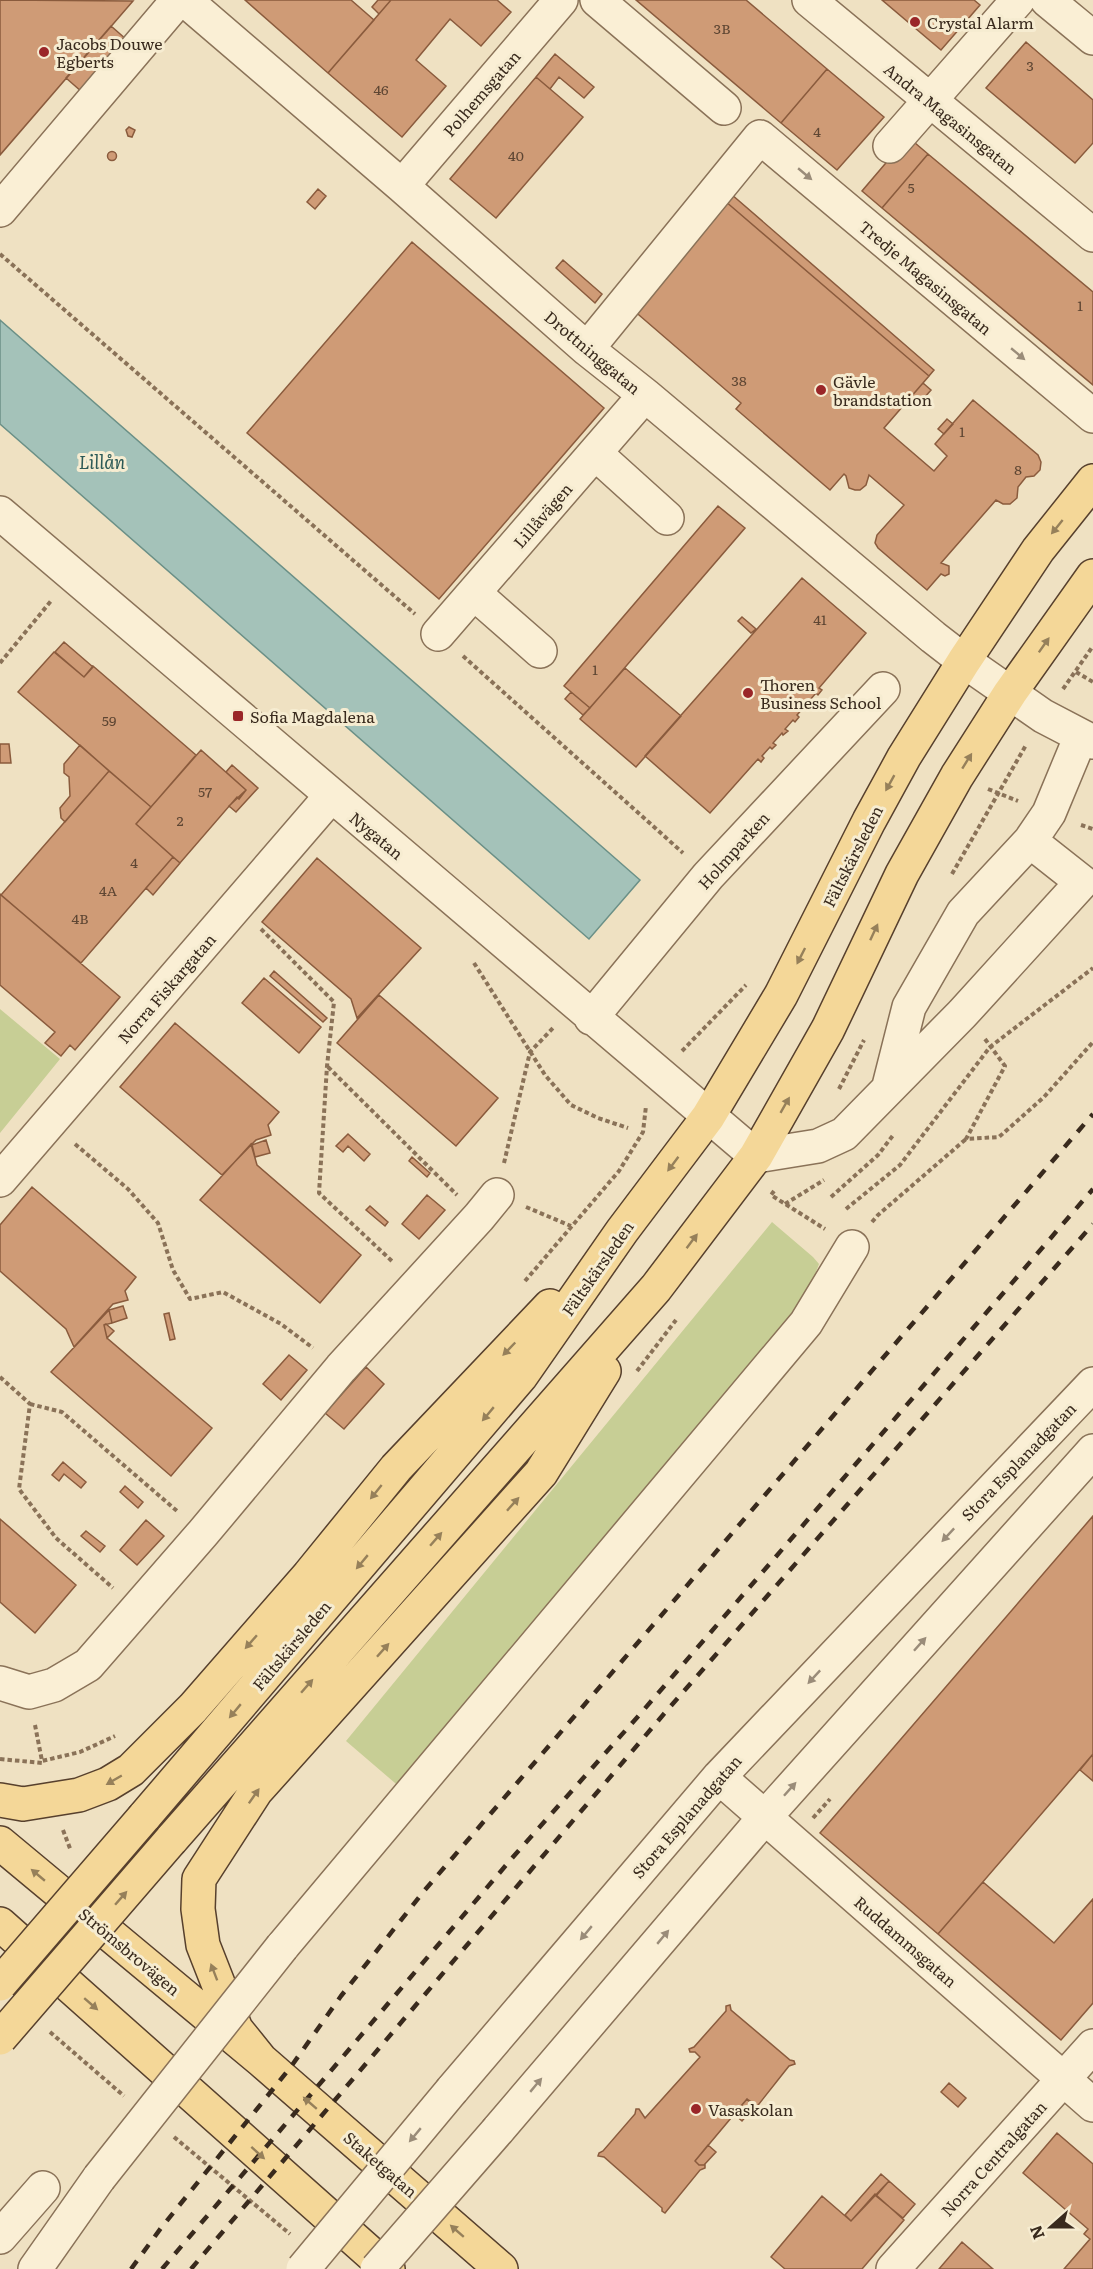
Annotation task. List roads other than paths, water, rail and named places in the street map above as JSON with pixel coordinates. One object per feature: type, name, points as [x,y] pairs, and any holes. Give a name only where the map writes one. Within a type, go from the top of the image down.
[{"type":"main road","name":"Fältskärsleden","points":[[0,1984],[521,1376],[622,1231],[708,1117],[781,995],[904,757],[964,661],[1038,550],[1093,481]]},
{"type":"main road","points":[[0,2038],[656,1288],[756,1156],[828,1029],[902,874],[957,776],[1010,693],[1093,576]]},
{"type":"main road","points":[[0,1800],[23,1804],[79,1795],[108,1784],[131,1770],[194,1708],[309,1575],[396,1468],[622,1231]]},
{"type":"main road","points":[[261,2060],[236,2029],[203,1945],[198,1909],[199,1880],[256,1791],[541,1473],[656,1288]]},
{"type":"main road","name":"Strömsbrovägen","points":[[0,1843],[261,2060]]},
{"type":"main road","points":[[0,1924],[388,2269]]},
{"type":"main road","name":"Staketgatan","points":[[261,2060],[501,2269]]},
{"type":"street","points":[[0,210],[178,0]]},
{"type":"street","name":"Drottninggatan","points":[[185,0],[402,186],[587,349],[964,661],[1043,716],[1087,739]]},
{"type":"street","points":[[597,0],[724,108]]},
{"type":"street","name":"Andra Magasinsgatan","points":[[809,0],[1093,235]]},
{"type":"street","points":[[890,146],[1018,0]]},
{"type":"street","points":[[1047,0],[1093,38]]},
{"type":"street","name":"Polhemsgatan","points":[[402,186],[546,5]]},
{"type":"street","name":"Tredje Magasinsgatan","points":[[587,349],[760,137],[1093,416]]},
{"type":"street","name":"Lillåvägen","points":[[438,634],[645,395]]},
{"type":"street","points":[[595,453],[667,518]]},
{"type":"street","name":"Nygatan","points":[[0,513],[331,796],[576,1019],[658,1075],[756,1156]]},
{"type":"street","points":[[474,593],[540,651]]},
{"type":"street","name":"Holmparken","points":[[576,1019],[883,689]]},
{"type":"street","points":[[889,1086],[909,1008],[963,913],[1030,841],[1049,813],[1087,739]]},
{"type":"street","name":"Norra Fiskargatan","points":[[0,1180],[331,796]]},
{"type":"street","points":[[756,1156],[818,1146],[844,1134],[962,1014],[1082,882],[1030,841]]},
{"type":"street","points":[[0,1683],[29,1692],[54,1685],[88,1665],[203,1533],[340,1368],[488,1206]]},
{"type":"street","points":[[35,2269],[99,2178],[282,1947],[806,1323],[852,1247]]},
{"type":"street","name":"Stora Esplanadgatan","points":[[303,2269],[719,1777],[1093,1384]]},
{"type":"street","points":[[1060,1417],[1093,1444]]},
{"type":"street","points":[[377,2269],[765,1817],[1093,1451]]},
{"type":"street","name":"Ruddammsgatan","points":[[719,1777],[1093,2105]]},
{"type":"street","name":"Norra Centralgatan","points":[[893,2269],[1093,2046]]},
{"type":"street","points":[[0,2237],[43,2188]]},
{"type":"water","name":"Lillån","points":[[0,320],[640,880],[589,939],[0,424]]},
{"type":"railway","points":[[131,2269],[161,2228],[290,2068],[341,1996],[424,1891],[1093,1114]]},
{"type":"railway","points":[[162,2269],[513,1857],[641,1713],[1093,1189]]},
{"type":"railway","points":[[191,2269],[663,1715],[1093,1224]]},
{"type":"place","name":"Crystal Alarm","points":[[915,22]]},
{"type":"place","name":"Jacobs Douwe Egberts","points":[[44,52]]},
{"type":"place","name":"Gävle brandstation","points":[[821,390]]},
{"type":"place","name":"Thoren Business School","points":[[748,693]]},
{"type":"place","name":"Sofia Magdalena","points":[[238,716]]},
{"type":"place","name":"Vasaskolan","points":[[696,2109]]}]
